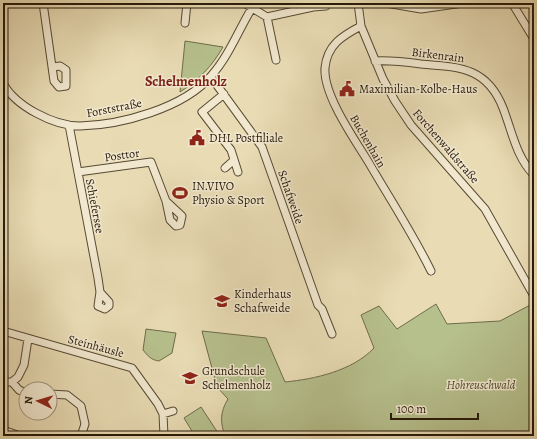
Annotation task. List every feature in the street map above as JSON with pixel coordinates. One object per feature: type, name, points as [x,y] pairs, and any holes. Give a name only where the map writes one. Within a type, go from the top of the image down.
[{"type":"street","points":[[43,3],[53,67]]},
{"type":"street","points":[[244,3],[254,6],[267,17],[276,60]]},
{"type":"street","points":[[267,17],[313,5],[326,6],[325,3]]},
{"type":"street","name":"Forchenwaldstraße","points":[[358,3],[360,26],[388,88],[406,119],[485,209],[534,296]]},
{"type":"street","points":[[386,3],[421,9],[463,3]]},
{"type":"street","points":[[512,3],[534,39]]},
{"type":"street","points":[[185,23],[189,5]]},
{"type":"street","points":[[211,77],[254,6]]},
{"type":"street","name":"Buchenhain","points":[[360,26],[338,39],[331,48],[326,68],[327,83],[332,99],[431,271]]},
{"type":"street","name":"Birkenrain","points":[[375,61],[453,67],[467,69],[479,75],[490,86],[498,98],[519,152],[534,174]]},
{"type":"street","name":"Schafweide","points":[[211,77],[262,147],[318,305],[322,309],[332,334]]},
{"type":"street","name":"Forststraße","points":[[4,87],[14,98],[32,111],[69,125],[79,126],[106,123],[158,110],[174,103],[211,77]]},
{"type":"street","points":[[224,94],[202,112],[231,150],[238,172]]},
{"type":"street","name":"Schiefersee","points":[[69,125],[100,292]]},
{"type":"street","points":[[225,168],[234,160]]},
{"type":"street","name":"Posttor","points":[[78,172],[151,162],[166,201]]},
{"type":"street","name":"Steinhäusle","points":[[3,331],[128,366],[137,373],[151,392],[163,414],[164,436]]},
{"type":"street","points":[[3,382],[12,382],[22,371],[28,339]]},
{"type":"street","points":[[12,382],[18,389]]},
{"type":"street","points":[[58,394],[67,395],[81,406],[85,424],[81,436]]},
{"type":"street","points":[[163,414],[173,411]]},
{"type":"street","points":[[3,430],[20,436]]},
{"type":"green space","points":[[185,41],[223,47],[204,72],[193,83],[180,92]]},
{"type":"green space","name":"Hohreuschwald","points":[[534,303],[534,436],[225,436],[222,426],[222,413],[228,399],[217,387],[202,331],[266,338],[285,382],[321,376],[355,363],[365,356],[374,348],[361,315],[379,306],[397,329],[436,304],[447,324],[500,321]]},
{"type":"green space","points":[[146,329],[176,333],[172,353],[159,361],[148,356],[143,350]]},
{"type":"green space","points":[[201,407],[220,436],[195,436],[184,418]]},
{"type":"place","name":"Maximilian-Kolbe-Haus","points":[[347,89]]},
{"type":"place","name":"DHL Postfiliale","points":[[197,138]]},
{"type":"place","name":"IN.VIVO Physio & Sport","points":[[180,193]]},
{"type":"place","name":"Kinderhaus Schafweide","points":[[222,301]]},
{"type":"place","name":"Grundschule Schelmenholz","points":[[190,378]]},
{"type":"district","name":"Schelmenholz","points":[[186,81]]}]
